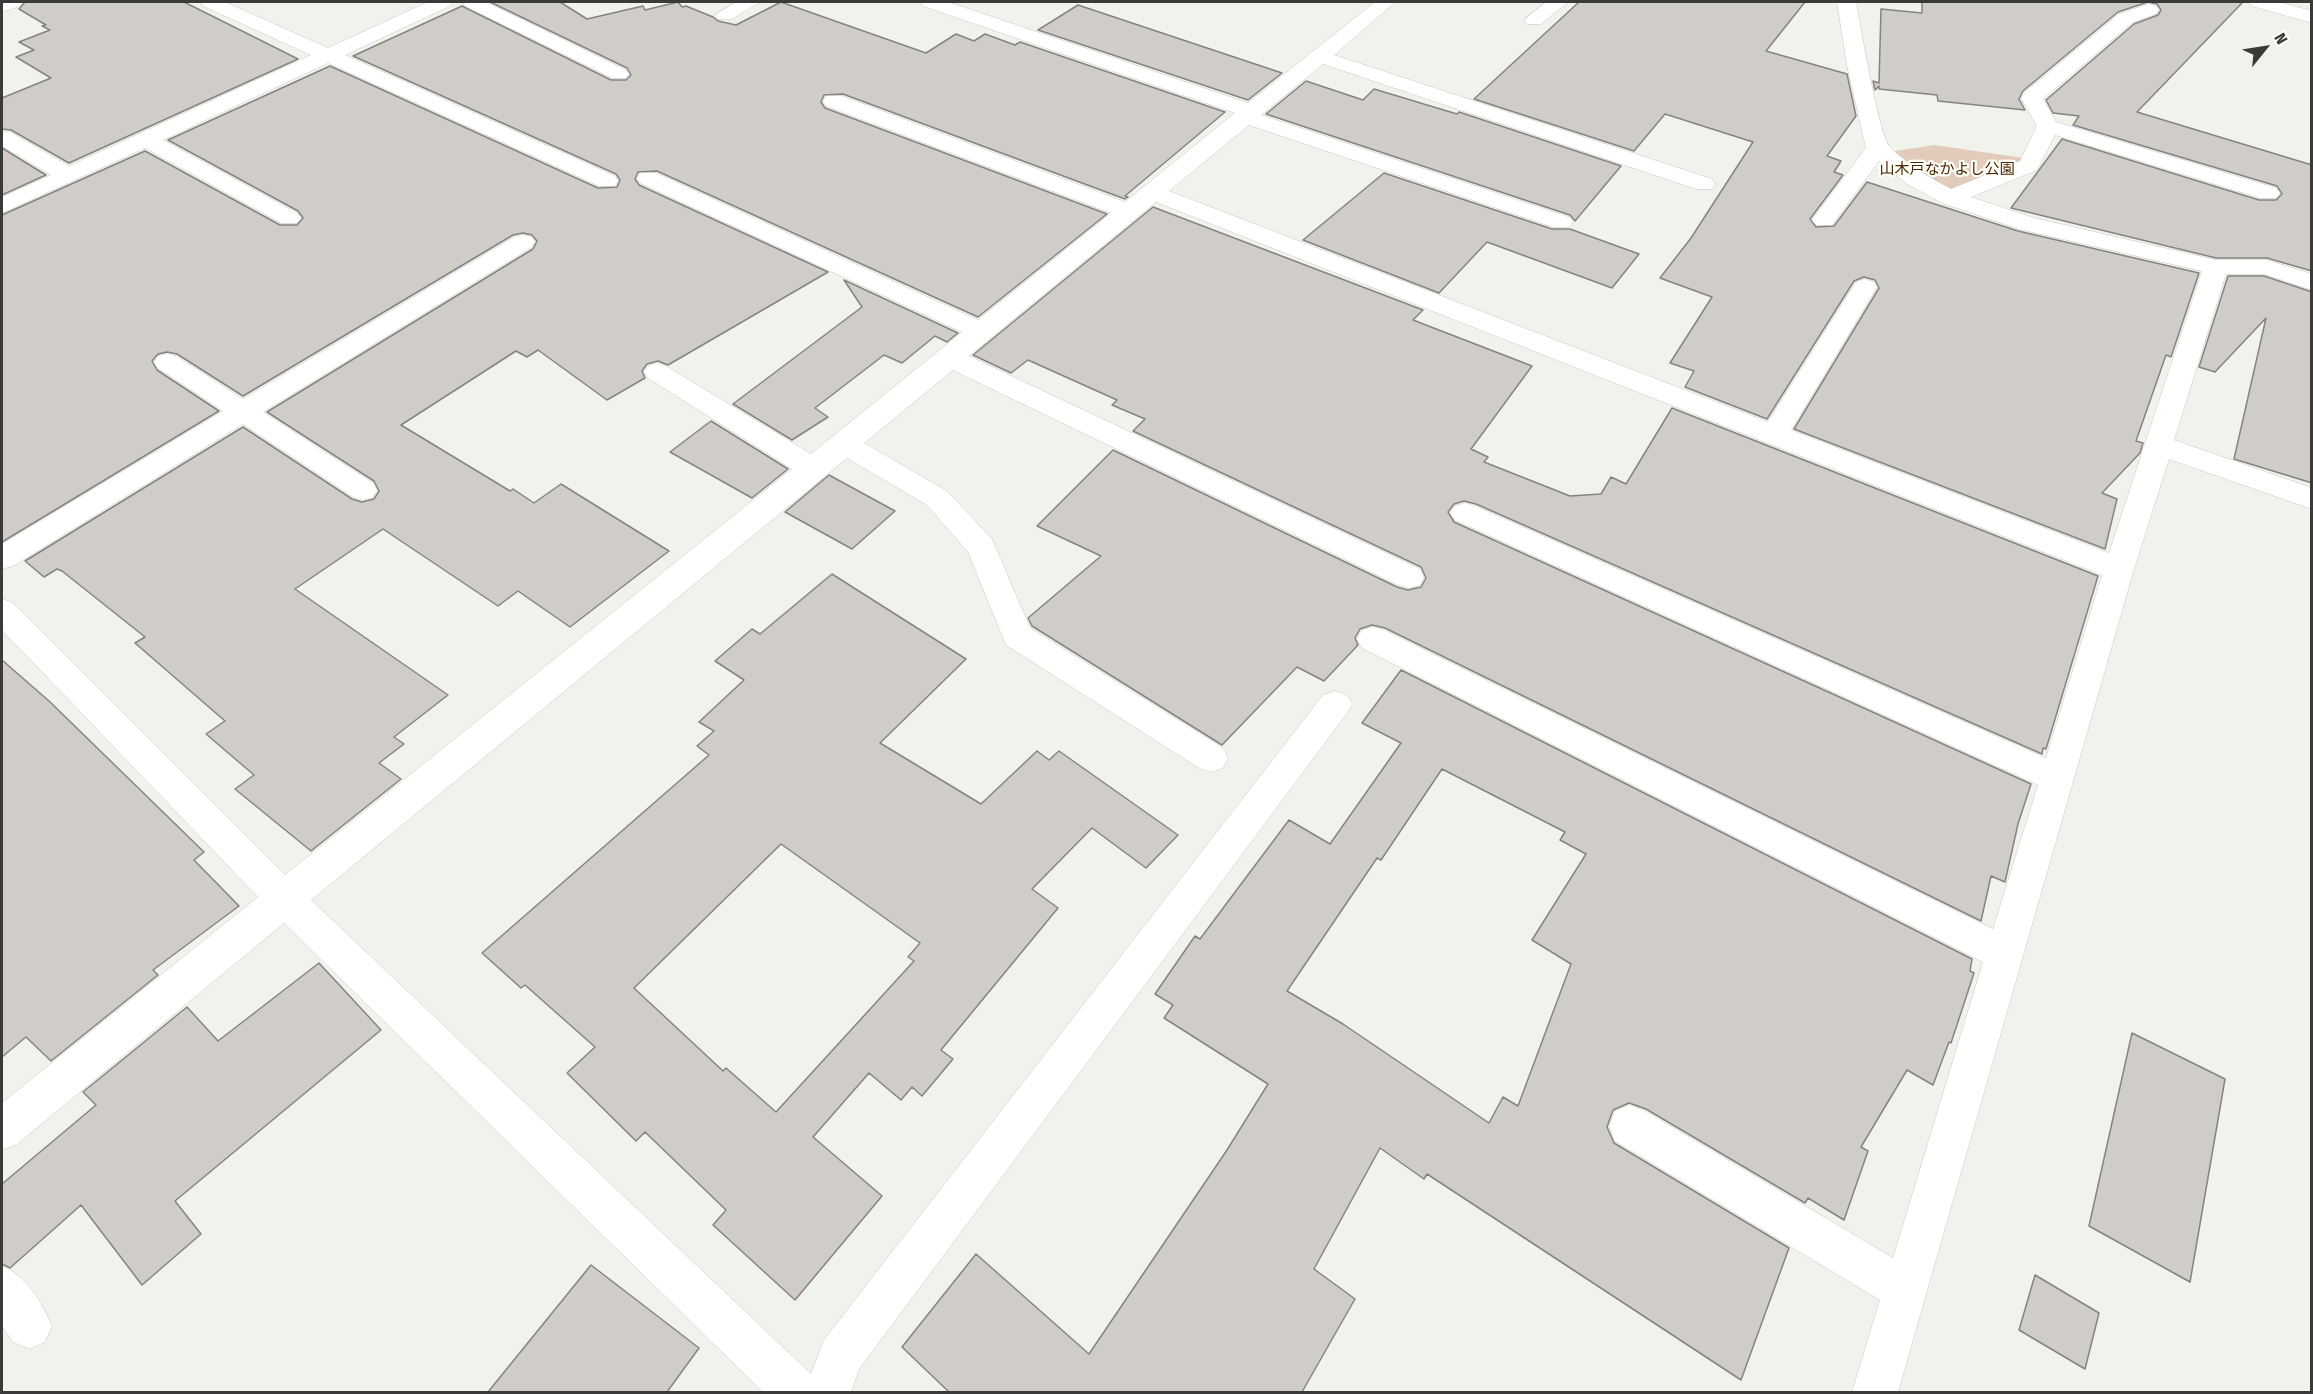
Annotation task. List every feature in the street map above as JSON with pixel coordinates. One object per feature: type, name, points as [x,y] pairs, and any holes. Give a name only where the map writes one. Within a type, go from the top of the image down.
[{"type":"street","points":[[2,6],[13,2]]},
{"type":"street","points":[[210,2],[325,56],[607,181]]},
{"type":"street","points":[[2,206],[443,2]]},
{"type":"street","points":[[472,2],[619,74]]},
{"type":"street","points":[[725,15],[750,2]]},
{"type":"street","points":[[930,2],[1561,222]]},
{"type":"street","points":[[2,1129],[1386,2]]},
{"type":"street","points":[[1534,20],[1558,2]]},
{"type":"street","points":[[1846,2],[1857,65],[1877,148],[1915,179],[1950,198],[2026,224],[2216,267],[2267,267],[2312,259]]},
{"type":"street","points":[[2259,2],[2286,6],[2312,17]]},
{"type":"street","points":[[2149,10],[2126,18],[2032,98],[2048,126],[2268,193]]},
{"type":"street","points":[[1318,57],[1704,184]]},
{"type":"street","points":[[834,101],[1128,211]]},
{"type":"street","points":[[1950,198],[2029,165],[2048,126]]},
{"type":"street","points":[[2,137],[69,176]]},
{"type":"street","points":[[147,140],[289,218]]},
{"type":"street","points":[[1824,220],[1877,148]]},
{"type":"street","points":[[648,178],[981,330]]},
{"type":"street","points":[[1151,192],[2118,569]]},
{"type":"street","points":[[2,558],[523,242]]},
{"type":"street","points":[[1875,1392],[2118,569],[2216,267]]},
{"type":"street","points":[[2267,267],[2312,283]]},
{"type":"street","points":[[1774,435],[1865,287]]},
{"type":"street","points":[[949,357],[1409,577]]},
{"type":"street","points":[[167,362],[363,490]]},
{"type":"street","points":[[657,372],[812,468]]},
{"type":"street","points":[[843,443],[937,498],[981,547],[1017,636],[1211,758]]},
{"type":"street","points":[[2159,445],[2312,499]]},
{"type":"street","points":[[1465,513],[2057,778]]},
{"type":"street","points":[[2,611],[284,899],[796,1392]]},
{"type":"street","points":[[1373,639],[2005,954]]},
{"type":"street","points":[[828,1392],[840,1356],[1335,704]]},
{"type":"street","points":[[1630,1126],[1905,1290]]},
{"type":"street","points":[[2,1288],[29,1326]]},
{"type":"green space","name":"山木戸なかよし公園","points":[[1934,145],[2031,159],[1950,198],[1883,153]]},
{"type":"building","points":[[25,2],[184,2],[298,59],[69,163],[11,130],[2,129],[2,98],[51,78],[16,57],[34,50],[19,42],[50,30],[42,26],[46,25],[19,9]]},
{"type":"building","points":[[490,2],[560,2],[587,19],[643,6],[645,10],[678,2],[682,7],[686,6],[718,21],[736,25],[781,2],[926,53],[956,34],[974,41],[985,34],[1015,45],[1020,42],[1225,112],[1125,196],[1128,197],[1125,199],[843,94],[824,95],[821,102],[825,108],[1107,214],[978,317],[657,171],[638,172],[635,179],[639,185],[828,272],[668,365],[658,361],[647,364],[642,371],[645,378],[607,400],[538,350],[527,357],[516,351],[401,425],[534,503],[561,484],[669,551],[570,627],[518,591],[498,606],[383,529],[295,589],[448,695],[394,737],[404,744],[379,763],[401,779],[311,851],[235,789],[254,775],[206,734],[225,721],[135,643],[145,637],[62,571],[57,569],[44,577],[25,561],[243,427],[352,499],[362,502],[374,499],[379,491],[374,481],[267,412],[533,249],[537,241],[532,235],[523,233],[513,235],[243,396],[177,354],[167,352],[158,354],[152,361],[157,370],[219,411],[2,542],[2,215],[145,151],[280,225],[297,225],[303,218],[298,211],[168,140],[330,66],[598,188],[617,187],[620,180],[616,174],[353,56],[462,6],[611,80],[626,80],[631,75],[627,68]]},
{"type":"building","points":[[1579,2],[1805,2],[1766,51],[1847,74],[1856,116],[1827,156],[1841,161],[1834,172],[1843,175],[1810,219],[1816,227],[1834,226],[1867,182],[2018,231],[2199,273],[2171,357],[2166,355],[2136,441],[2143,443],[2140,453],[2102,493],[2117,499],[2105,549],[1794,429],[1879,288],[1875,280],[1864,277],[1854,281],[1767,419],[1685,387],[1694,371],[1670,363],[1712,297],[1660,278],[1691,238],[1753,142],[1665,114],[1634,151],[1474,99]]},
{"type":"building","points":[[1922,2],[2148,2],[2118,12],[2023,91],[2019,99],[2025,110],[1938,101],[1937,95],[1879,89],[1879,86],[1875,90],[1873,81],[1879,83],[1881,9],[1922,13]]},
{"type":"building","points":[[2148,2],[2243,2],[2137,112],[2312,165],[2312,271],[2267,258],[2216,258],[2011,208],[2062,139],[2259,200],[2276,200],[2282,194],[2277,186],[2073,125],[2079,116],[2053,113],[2046,100],[2134,24],[2158,15],[2161,10],[2157,4]]},
{"type":"building","points":[[1078,5],[1282,73],[1248,100],[1038,30]]},
{"type":"building","points":[[1306,81],[1363,100],[1374,89],[1457,114],[1459,112],[1621,166],[1575,221],[1570,215],[1266,114]]},
{"type":"building","points":[[2,148],[46,175],[2,195]]},
{"type":"building","points":[[1384,173],[1552,229],[1570,229],[1639,254],[1612,288],[1487,242],[1439,293],[1303,240]]},
{"type":"building","points":[[1153,207],[1423,310],[1413,320],[1532,366],[1471,449],[1488,457],[1484,462],[1570,496],[1601,494],[1611,477],[1626,484],[1672,408],[2098,576],[2046,749],[2043,748],[2042,754],[1476,504],[1464,501],[1454,504],[1448,512],[1454,522],[2031,784],[2018,824],[2005,882],[1991,876],[1981,921],[1385,628],[1372,625],[1360,629],[1355,638],[1358,645],[1324,681],[1297,667],[1222,745],[1032,626],[1028,618],[1101,556],[1037,526],[1113,450],[1397,587],[1408,590],[1421,587],[1426,578],[1421,567],[1133,431],[1145,419],[1112,405],[1117,400],[1028,360],[1011,373],[973,355]]},
{"type":"building","points":[[2228,276],[2264,276],[2312,292],[2312,483],[2234,459],[2266,318],[2215,372],[2199,367]]},
{"type":"building","points":[[844,280],[958,333],[947,342],[935,336],[902,363],[884,355],[815,408],[828,417],[792,440],[733,404],[862,307]]},
{"type":"building","points":[[711,421],[788,469],[752,498],[670,452]]},
{"type":"building","points":[[829,475],[895,511],[852,549],[785,512]]},
{"type":"building","points":[[832,574],[966,659],[880,743],[981,804],[1037,751],[1049,760],[1059,751],[1178,835],[1146,868],[1092,828],[1032,889],[1058,908],[941,1050],[953,1059],[922,1096],[912,1087],[901,1100],[869,1073],[813,1137],[882,1196],[795,1300],[713,1225],[726,1210],[645,1132],[636,1141],[567,1073],[595,1047],[525,985],[521,988],[482,953],[709,755],[697,746],[714,731],[699,722],[744,680],[715,661],[752,629],[760,634]],"holes":[[[781,844],[920,943],[908,957],[914,961],[776,1112],[726,1068],[723,1071],[634,988]]]},
{"type":"building","points":[[2,660],[49,701],[204,852],[194,860],[239,906],[153,970],[158,975],[51,1061],[26,1037],[2,1057]]},
{"type":"building","points":[[1401,670],[1972,959],[1970,971],[1974,973],[1951,1043],[1949,1042],[1933,1085],[1907,1070],[1861,1147],[1868,1151],[1844,1220],[1808,1198],[1805,1203],[1646,1109],[1629,1103],[1613,1110],[1607,1127],[1614,1143],[1789,1248],[1741,1380],[1427,1174],[1424,1179],[1380,1148],[1314,1269],[1355,1299],[1302,1392],[949,1392],[902,1347],[976,1254],[1089,1354],[1227,1150],[1268,1084],[1164,1018],[1173,1005],[1155,994],[1195,936],[1200,939],[1289,820],[1330,844],[1401,743],[1362,723]],"holes":[[[1442,769],[1565,832],[1560,840],[1586,854],[1532,940],[1571,964],[1518,1106],[1503,1097],[1489,1123],[1343,1024],[1287,991],[1377,858],[1381,860]]]},
{"type":"building","points":[[319,963],[381,1030],[175,1201],[201,1234],[142,1285],[81,1205],[10,1268],[2,1264],[2,1184],[96,1105],[83,1092],[187,1007],[218,1041]]},
{"type":"building","points":[[2132,1033],[2225,1079],[2190,1282],[2089,1226]]},
{"type":"building","points":[[591,1265],[699,1348],[667,1392],[488,1392]]},
{"type":"building","points":[[2035,1275],[2099,1313],[2085,1369],[2019,1330]]}]
